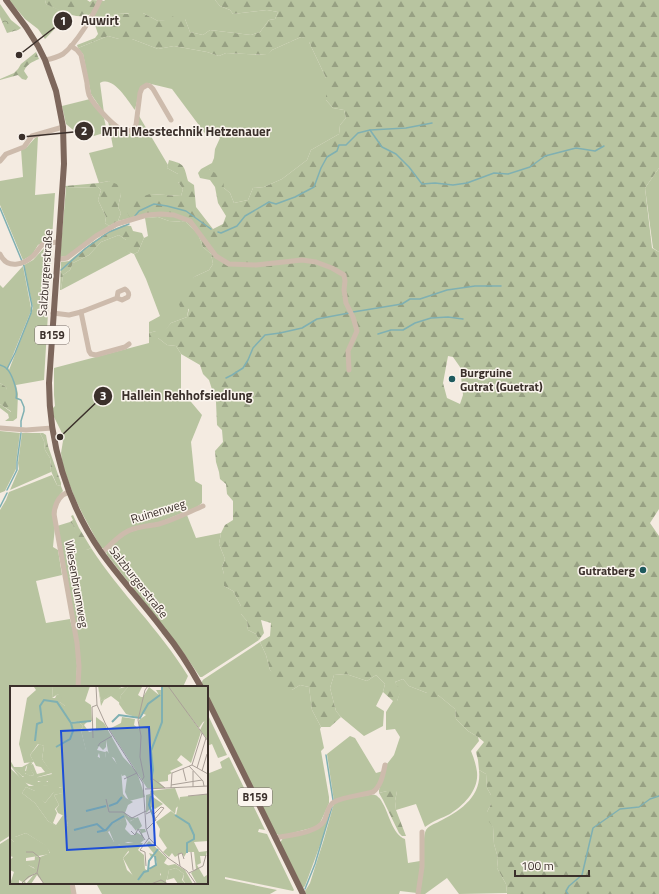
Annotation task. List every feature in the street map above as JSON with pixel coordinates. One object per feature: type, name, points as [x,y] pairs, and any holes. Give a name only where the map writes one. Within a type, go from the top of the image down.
[{"type":"main road","name":"Salzburgerstraße","points":[[6,0],[36,42],[45,60],[56,91],[63,127],[64,164],[58,242],[59,259],[56,314],[49,383],[52,428],[61,470],[69,492],[84,524],[102,553],[177,648],[199,686]]},
{"type":"main road","name":"B159","points":[[208,701],[303,894]]},
{"type":"street","points":[[45,60],[55,58],[71,46],[87,24],[100,0]]},
{"type":"street","points":[[71,46],[81,55],[89,94],[96,106],[119,128],[125,131],[130,131],[136,125],[140,93],[142,88],[147,85],[153,89],[171,120]]},
{"type":"street","points":[[0,161],[6,154],[24,147],[32,136],[63,127]]},
{"type":"street","points":[[59,259],[73,254],[96,236],[117,224],[147,215],[161,214],[174,215],[190,220],[216,256],[230,264],[256,265],[302,260],[316,262],[332,268],[344,274],[346,281],[344,290],[346,303],[358,331],[348,351],[349,370]]},
{"type":"street","points":[[0,254],[5,262],[14,265],[34,255],[43,245],[58,242]]},
{"type":"street","points":[[56,314],[69,315],[81,312],[117,298]]},
{"type":"street","points":[[81,312],[91,354],[96,355],[125,347],[129,344]]},
{"type":"street","points":[[0,428],[26,430],[52,428]]},
{"type":"street","name":"Wiesenbrunnweg","points":[[69,492],[61,496],[56,502],[54,514],[77,643],[79,666],[78,686]]},
{"type":"street","name":"Ruinenweg","points":[[102,553],[115,540],[129,530],[159,524],[203,506]]},
{"type":"street","points":[[275,838],[314,829],[320,826],[323,822],[332,802],[373,792],[380,785],[385,765]]},
{"type":"street","points":[[418,894],[422,867],[422,832]]},
{"type":"street","points":[[72,884],[74,894]]},
{"type":"green space","points":[[9,0],[45,0],[46,4],[69,14],[45,39],[38,29],[25,19]]},
{"type":"green space","points":[[45,0],[87,0],[90,2],[92,0],[105,1],[91,14],[78,16],[65,13],[46,4]]},
{"type":"green space","points":[[105,0],[215,0],[220,6],[230,10],[233,14],[267,10],[278,12],[275,19],[269,20],[260,32],[251,35],[210,30],[203,35],[190,32],[185,19],[158,21],[143,13],[116,14],[97,20],[95,25],[91,21]]},
{"type":"green space","points":[[215,0],[659,0],[659,168],[645,188],[652,248],[659,252],[659,509],[650,523],[659,536],[659,894],[507,894],[506,884],[497,868],[498,858],[494,844],[493,827],[487,819],[487,812],[491,804],[491,795],[487,788],[486,774],[479,770],[476,752],[484,742],[468,731],[456,719],[455,709],[438,695],[437,701],[428,698],[427,693],[409,686],[403,679],[395,682],[401,691],[397,701],[393,701],[383,692],[385,684],[376,675],[367,681],[346,674],[334,675],[330,688],[336,711],[341,717],[330,727],[321,727],[312,710],[309,687],[300,685],[292,690],[283,689],[270,670],[266,655],[260,642],[270,636],[271,623],[261,620],[264,633],[259,640],[256,634],[248,630],[247,621],[241,614],[241,606],[233,591],[224,586],[224,574],[222,567],[225,559],[219,544],[221,533],[225,525],[233,520],[233,501],[227,494],[226,484],[220,479],[216,462],[215,451],[223,442],[222,430],[217,425],[216,402],[209,380],[203,374],[200,365],[181,354],[176,346],[167,345],[158,338],[149,338],[149,333],[164,331],[171,323],[187,317],[189,309],[180,307],[178,301],[194,277],[209,270],[213,264],[211,254],[203,247],[198,234],[186,222],[169,221],[158,217],[130,218],[127,212],[132,208],[135,199],[150,194],[181,196],[183,189],[178,182],[178,174],[167,168],[169,160],[183,166],[188,181],[194,185],[196,207],[213,229],[223,224],[226,216],[218,203],[215,187],[210,180],[200,178],[198,173],[201,169],[209,169],[223,178],[224,188],[230,193],[234,203],[248,200],[253,188],[264,187],[282,179],[307,160],[311,150],[339,134],[340,125],[346,118],[344,110],[333,108],[326,100],[326,78],[309,39],[301,37],[272,50],[267,55],[226,53],[219,56],[207,52],[174,46],[158,49],[132,39],[119,39],[108,36],[78,48],[77,45],[95,38],[98,34],[95,25],[97,20],[116,14],[128,14],[132,11],[143,13],[158,21],[165,20],[176,15],[185,19],[190,32],[203,35],[210,30],[251,35],[260,32],[269,20],[275,19],[278,12],[267,10],[233,14],[230,10],[220,6]],"holes":[[[448,356],[453,357],[460,367],[463,395],[460,404],[447,398],[443,383]]]},
{"type":"green space","points":[[0,4],[11,20],[21,28],[7,33],[0,17]]},
{"type":"green space","points":[[108,36],[119,39],[132,39],[158,49],[174,46],[207,52],[219,56],[226,53],[266,55],[272,50],[301,37],[309,38],[309,42],[326,78],[326,100],[333,108],[344,110],[346,118],[340,125],[339,134],[311,150],[307,160],[282,179],[264,187],[253,188],[248,200],[234,203],[230,193],[224,188],[209,169],[201,169],[212,163],[215,149],[220,138],[214,132],[207,136],[172,89],[147,83],[140,88],[135,110],[120,90],[105,81],[100,83],[104,113],[91,94],[83,54],[78,48]]},
{"type":"green space","points":[[36,52],[39,59],[25,69],[24,71],[28,77],[26,80],[22,79],[18,75],[0,80],[14,73],[21,64]]},
{"type":"green space","points":[[90,99],[104,118],[107,132],[84,139],[66,124],[62,106]]},
{"type":"green space","points":[[139,116],[168,165],[167,168],[178,174],[178,182],[183,189],[181,196],[150,194],[130,218],[118,221],[121,213],[118,207],[121,194],[109,181],[99,183],[89,153],[113,147],[108,121],[124,134],[129,134],[135,130]]},
{"type":"green space","points":[[38,136],[35,195],[55,193],[52,239],[38,245],[32,255],[23,260],[0,205],[0,181],[23,177],[21,149],[27,147]]},
{"type":"green space","points":[[659,168],[659,252],[653,248],[645,188]]},
{"type":"green space","points":[[109,181],[119,185],[121,194],[118,207],[121,213],[118,221],[109,226],[105,223],[106,217],[98,200],[101,190],[98,187],[66,188],[65,186]]},
{"type":"green space","points":[[98,187],[101,190],[98,200],[106,217],[105,223],[109,226],[68,256],[60,257],[66,188]]},
{"type":"green space","points":[[158,217],[169,221],[186,222],[198,234],[203,247],[211,254],[213,264],[209,270],[194,277],[187,317],[171,323],[165,331],[149,333],[149,322],[160,316],[146,279],[134,254],[138,252],[144,238],[148,236],[145,218]]},
{"type":"green space","points":[[124,225],[131,226],[133,231],[142,233],[144,238],[138,252],[134,254],[126,251],[126,240],[119,235],[101,242],[89,255],[73,263],[70,270],[63,275],[60,290],[61,262],[69,261],[109,231]]},
{"type":"green space","points":[[119,235],[126,240],[126,250],[131,253],[61,290],[63,275],[70,270],[73,263],[89,255],[101,242]]},
{"type":"green space","points":[[49,246],[52,247],[44,380],[16,385],[18,394],[17,418],[13,421],[5,421],[9,418],[8,414],[0,408],[0,404],[11,412],[6,387],[0,383],[0,285],[3,288],[23,266],[31,311],[8,367],[9,370],[33,308],[24,265],[33,260],[44,248]]},
{"type":"green space","points":[[149,338],[158,338],[167,345],[176,346],[181,354],[181,390],[202,415],[191,442],[195,481],[202,485],[202,503],[197,507],[160,522],[139,526],[104,548],[101,548],[74,496],[63,467],[61,453],[63,441],[61,431],[52,409],[55,406],[54,368],[149,343]]},
{"type":"green space","points":[[0,383],[6,387],[14,408],[12,412],[0,404]]},
{"type":"green space","points":[[0,431],[20,433],[16,469],[5,491],[0,493]]},
{"type":"green space","points":[[22,433],[40,433],[44,441],[45,450],[50,458],[51,472],[10,490],[19,469],[18,463]]},
{"type":"green space","points":[[40,433],[46,435],[61,486],[57,485],[51,471],[50,458],[45,450],[44,441]]},
{"type":"green space","points":[[52,475],[57,485],[61,486],[63,491],[58,497],[53,547],[58,550],[62,575],[36,581],[46,623],[70,619],[76,643],[77,666],[76,686],[10,686],[10,836],[0,842],[0,510],[9,492]]},
{"type":"green space","points":[[73,515],[91,548],[87,550],[83,548],[73,525],[70,522],[73,520],[71,516]]},
{"type":"green space","points":[[187,515],[196,538],[221,533],[219,544],[225,559],[222,567],[224,574],[224,586],[233,591],[241,606],[241,614],[247,621],[248,630],[256,634],[259,640],[202,677],[200,677],[185,655],[106,552],[122,536],[130,532]]},
{"type":"green space","points":[[70,522],[73,525],[87,550],[91,548],[114,581],[153,627],[177,659],[188,676],[183,686],[79,686],[80,681],[57,526]]},
{"type":"green space","points":[[260,642],[266,655],[270,670],[292,690],[300,685],[309,687],[312,710],[321,727],[320,729],[324,748],[321,751],[329,797],[329,803],[320,823],[315,827],[281,836],[276,834],[208,697],[208,686],[203,686],[202,681]]},
{"type":"green space","points":[[346,674],[367,681],[376,675],[385,684],[376,706],[384,711],[383,726],[364,736],[336,711],[330,688],[334,675]]},
{"type":"green space","points":[[403,679],[409,686],[427,693],[438,695],[455,709],[456,719],[468,731],[478,737],[479,741],[471,751],[475,762],[477,779],[476,785],[470,796],[450,814],[425,827],[416,804],[396,810],[395,801],[397,791],[379,793],[387,764],[394,755],[400,737],[395,729],[386,730],[386,712],[393,701],[397,701],[400,692],[395,682]]},
{"type":"green space","points":[[208,715],[227,755],[218,758],[212,744],[208,746]]},
{"type":"green space","points":[[350,736],[355,738],[376,773],[383,771],[375,790],[334,801],[327,754]]},
{"type":"green space","points":[[229,757],[248,796],[242,796],[242,799],[250,799],[265,830],[259,829],[258,832],[267,834],[294,890],[293,891],[225,877],[225,879],[277,890],[270,894],[102,894],[97,885],[86,884],[208,884],[208,774],[222,768],[220,762]]},
{"type":"green space","points":[[479,770],[486,774],[487,788],[491,795],[491,804],[487,812],[493,827],[494,844],[498,858],[497,868],[506,884],[507,893],[459,894],[447,878],[425,894],[419,894],[424,859],[425,832],[431,825],[457,811],[469,801],[477,787]]},
{"type":"green space","points":[[391,787],[397,791],[395,801],[396,810],[406,836],[402,836],[399,833],[379,793],[387,791]]},
{"type":"green space","points":[[375,795],[380,798],[397,833],[405,839],[408,863],[420,861],[417,893],[400,891],[399,894],[306,894],[305,891],[310,883],[334,803],[341,800]]},
{"type":"green space","points":[[331,807],[323,837],[303,888],[280,843],[283,838],[319,828]]},
{"type":"green space","points":[[10,838],[10,884],[71,884],[72,894],[0,894],[0,844]]},
{"type":"waterway","points":[[218,232],[221,233],[237,226],[245,216],[269,202],[276,204],[295,197],[314,187],[327,157],[337,151],[339,145],[346,145],[358,133],[370,130],[406,128],[432,123]]},
{"type":"waterway","points":[[370,130],[382,147],[396,154],[409,167],[422,184],[435,183],[453,185],[467,183],[494,173],[508,174],[530,167],[545,156],[576,148],[595,151],[604,146]]},
{"type":"waterway","points":[[135,216],[139,211],[154,204],[167,206],[186,211],[211,229]]},
{"type":"waterway","points":[[0,208],[24,266],[32,306],[31,313],[7,369]]},
{"type":"waterway","points":[[61,270],[86,248],[109,232],[129,224]]},
{"type":"waterway","points":[[353,312],[402,304],[410,299],[420,299],[447,290],[475,286],[501,286]]},
{"type":"waterway","points":[[226,378],[243,368],[253,348],[265,335],[302,328],[317,319],[349,313]]},
{"type":"waterway","points":[[378,334],[391,330],[403,330],[415,323],[431,318],[448,317],[463,319]]},
{"type":"waterway","points":[[0,365],[8,370],[15,387],[16,398],[21,400],[24,407],[21,427]]},
{"type":"waterway","points":[[7,490],[17,470],[21,433]]},
{"type":"waterway","points":[[0,507],[7,493]]},
{"type":"waterway","points":[[326,755],[333,800]]},
{"type":"waterway","points":[[568,894],[566,891],[569,886],[582,875],[593,828],[620,809],[639,807],[650,799],[659,796]]},
{"type":"waterway","points":[[305,889],[315,864],[332,807]]},
{"type":"place","name":"Auwirt","points":[[19,55]]},
{"type":"place","name":"MTH Messtechnik Hetzenauer","points":[[22,137]]},
{"type":"place","name":"Burgruine Gutrat (Guetrat)","points":[[452,379]]},
{"type":"place","name":"Hallein Rehhofsiedlung","points":[[60,437]]},
{"type":"place","name":"Gutratberg","points":[[643,570]]}]
